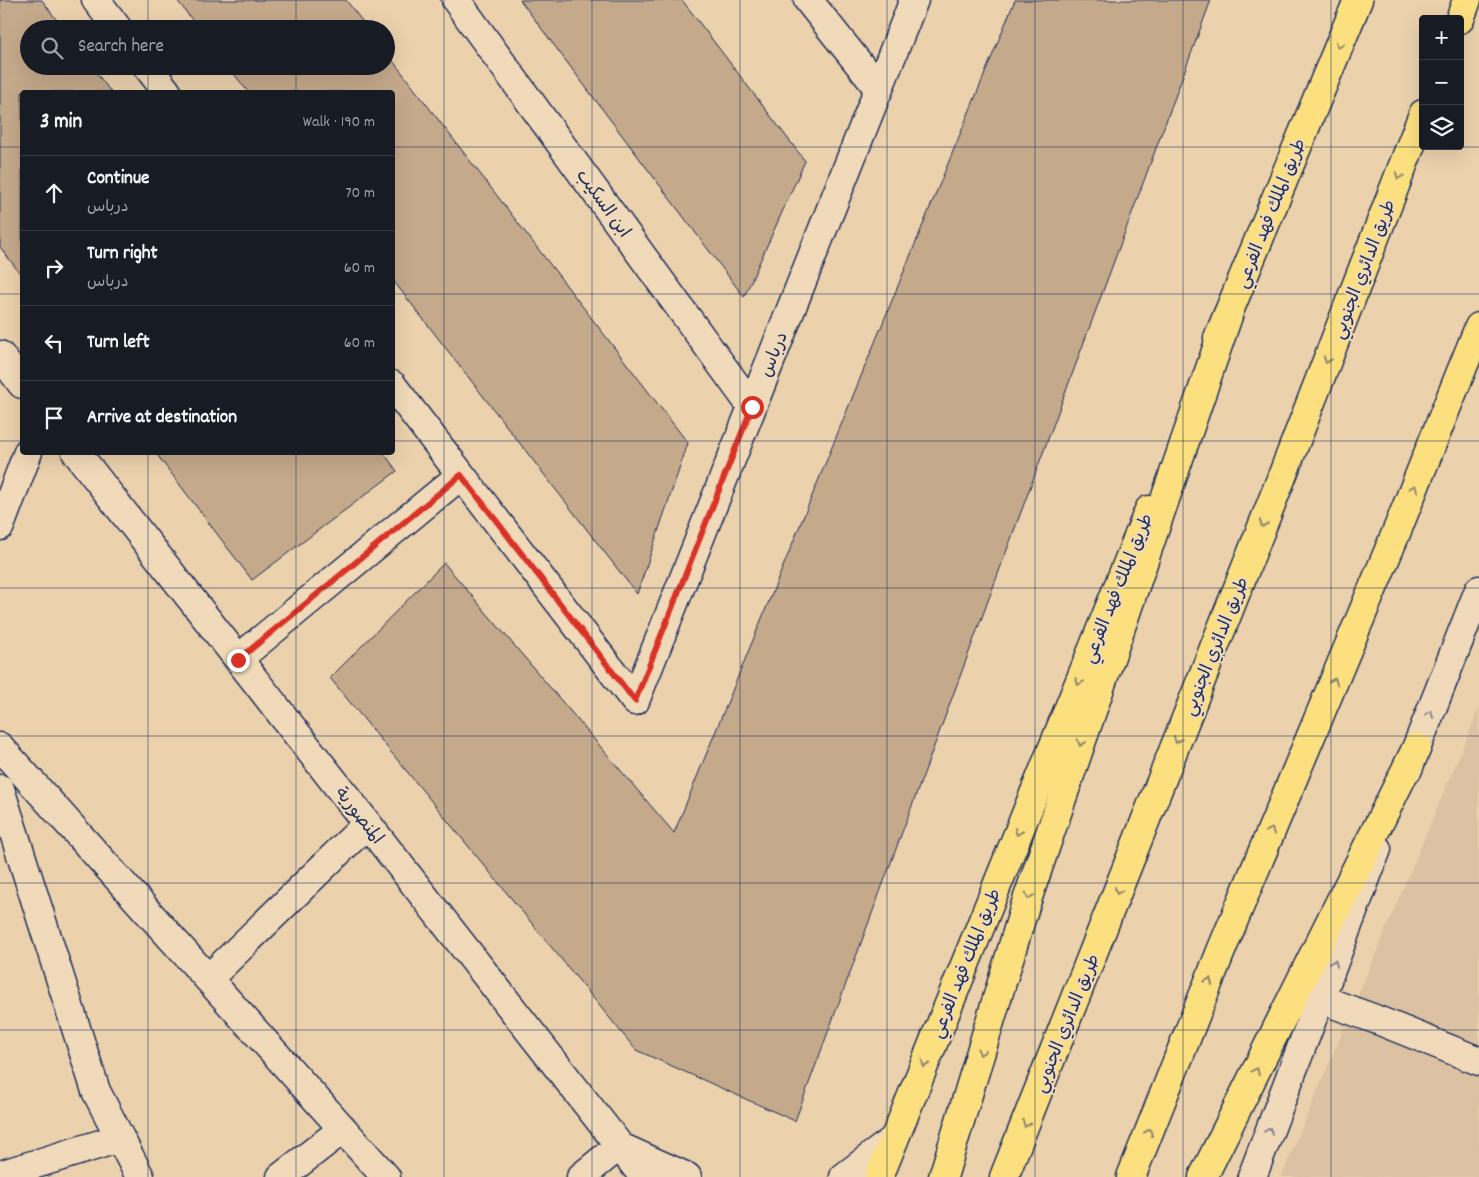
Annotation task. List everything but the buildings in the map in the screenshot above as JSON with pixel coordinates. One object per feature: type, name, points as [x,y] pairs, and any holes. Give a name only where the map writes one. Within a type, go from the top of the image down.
[{"type":"main road","name":"طريق الملك فهد الفرعي","points":[[879,1177],[1358,0]]},
{"type":"main road","points":[[1461,15],[1467,0]]},
{"type":"main road","name":"طريق الدائري الجنوبي","points":[[1004,1177],[1281,479],[1419,124]]},
{"type":"main road","points":[[943,1177],[1025,906],[1228,316]]},
{"type":"main road","points":[[1131,1177],[1223,946],[1396,533],[1479,327]]},
{"type":"main road","points":[[1203,1177],[1417,747]]},
{"type":"street","points":[[96,0],[111,20]]},
{"type":"street","name":"ابن السكيب","points":[[456,0],[752,407]]},
{"type":"street","points":[[808,0],[879,89]]},
{"type":"street","name":"درباس","points":[[395,389],[635,701],[914,0]]},
{"type":"street","points":[[154,75],[165,90]]},
{"type":"street","points":[[0,355],[20,381]]},
{"type":"street","points":[[0,526],[27,455]]},
{"type":"street","name":"المنصورية","points":[[78,455],[644,1177]]},
{"type":"street","points":[[238,660],[461,475]]},
{"type":"street","points":[[1252,1177],[1479,590]]},
{"type":"street","points":[[0,747],[386,1177]]},
{"type":"street","points":[[0,789],[96,1091],[140,1177]]},
{"type":"street","points":[[208,979],[367,824]]},
{"type":"street","points":[[1320,1000],[1375,1018],[1479,1061]]},
{"type":"street","points":[[281,1177],[343,1129]]},
{"type":"street","points":[[0,1175],[120,1138]]},
{"type":"street","points":[[844,1177],[894,1139]]},
{"type":"street","points":[[581,1177],[619,1146],[687,1177]]},
{"type":"shaded area","points":[[1479,709],[1479,1177],[1281,1177]]},
{"type":"route","points":[[238,660],[461,475],[635,701],[752,407]]}]
